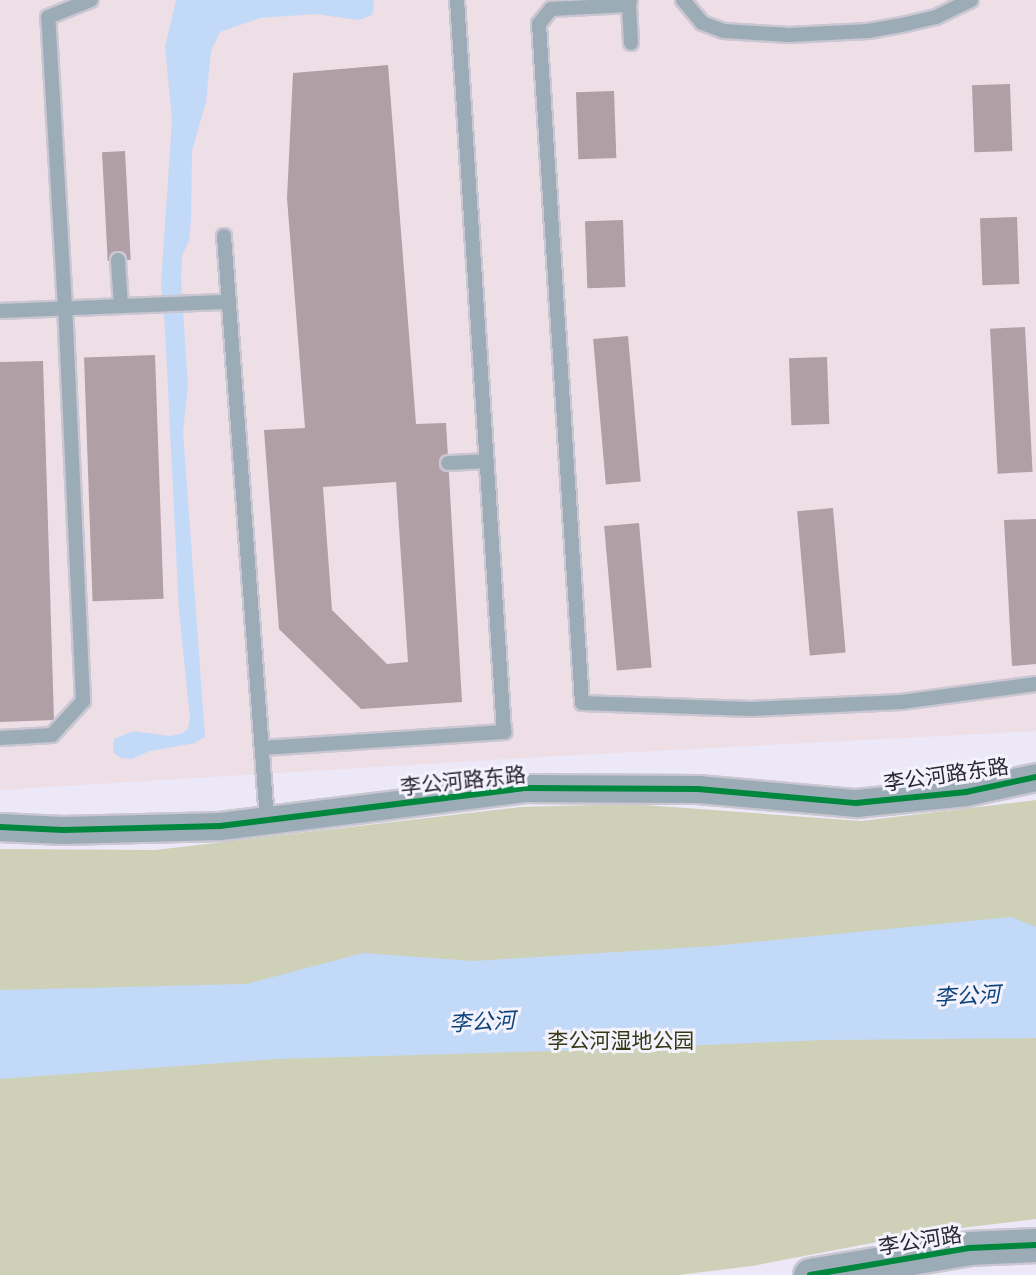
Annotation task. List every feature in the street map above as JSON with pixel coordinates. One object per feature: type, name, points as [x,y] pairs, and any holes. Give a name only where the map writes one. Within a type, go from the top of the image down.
[{"type":"street","name":"李公河路东路","points":[[0,827],[63,830],[209,826],[523,788],[698,789],[856,802],[966,792],[1036,777]]},
{"type":"street","name":"李公河路","points":[[810,1275],[969,1248],[1036,1245]]},
{"type":"lane","points":[[0,738],[52,735],[83,701],[65,308],[48,16],[92,0]]},
{"type":"lane","points":[[262,748],[504,732],[457,0]]},
{"type":"lane","points":[[683,0],[702,22],[724,31],[789,35],[868,31],[906,24],[936,17],[970,0]]},
{"type":"lane","points":[[631,43],[629,2],[551,9],[539,24],[582,703],[762,708],[901,702],[1036,684]]},
{"type":"lane","points":[[224,236],[267,820]]},
{"type":"lane","points":[[118,260],[121,306]]},
{"type":"lane","points":[[0,311],[229,302]]},
{"type":"lane","points":[[448,463],[486,461]]},
{"type":"shaded area","points":[[0,0],[1036,0],[1036,731],[540,757],[0,790]]},
{"type":"green space","name":"李公河湿地公园","points":[[1036,800],[1036,1219],[935,1231],[752,1266],[678,1275],[0,1275],[0,849],[155,850],[521,807],[631,804],[861,821]]},
{"type":"water","points":[[176,0],[373,0],[374,8],[372,15],[359,20],[315,14],[260,18],[220,32],[211,51],[206,102],[192,151],[191,219],[189,241],[182,256],[181,280],[188,386],[183,431],[205,737],[195,743],[150,751],[132,759],[121,758],[113,752],[114,739],[133,731],[170,736],[181,734],[188,729],[190,718],[179,611],[161,284],[172,120],[165,47]]},
{"type":"water","name":"李公河","points":[[1011,917],[1036,927],[1036,1038],[824,1040],[277,1059],[0,1079],[0,990],[246,984],[363,953],[473,961],[714,946]]},
{"type":"building","points":[[388,65],[416,424],[446,423],[462,702],[361,709],[279,629],[264,430],[305,428],[287,198],[293,73]],"holes":[[[396,482],[408,662],[387,664],[332,610],[323,487]]]},
{"type":"building","points":[[1010,84],[1012,151],[974,152],[972,85]]},
{"type":"building","points":[[614,91],[616,158],[578,159],[576,92]]},
{"type":"building","points":[[125,151],[131,260],[108,261],[102,152]]},
{"type":"building","points":[[1017,217],[1019,284],[982,285],[980,218]]},
{"type":"building","points":[[623,220],[625,287],[587,288],[585,221]]},
{"type":"building","points":[[1025,327],[1033,472],[998,474],[990,329]]},
{"type":"building","points":[[628,336],[641,481],[606,484],[593,339]]},
{"type":"building","points":[[155,355],[164,599],[93,601],[84,357]]},
{"type":"building","points":[[827,357],[829,424],[791,425],[789,358]]},
{"type":"building","points":[[43,361],[54,720],[0,722],[0,362]]},
{"type":"building","points":[[833,508],[846,652],[810,656],[797,511]]},
{"type":"building","points":[[1036,519],[1036,664],[1012,666],[1004,520]]},
{"type":"building","points":[[639,523],[652,667],[617,670],[604,526]]},
{"type":"cycle path","points":[[0,827],[63,830],[220,826],[523,788],[698,789],[856,803],[966,792],[1036,777]]},
{"type":"cycle path","points":[[810,1275],[969,1248],[1036,1245]]}]
